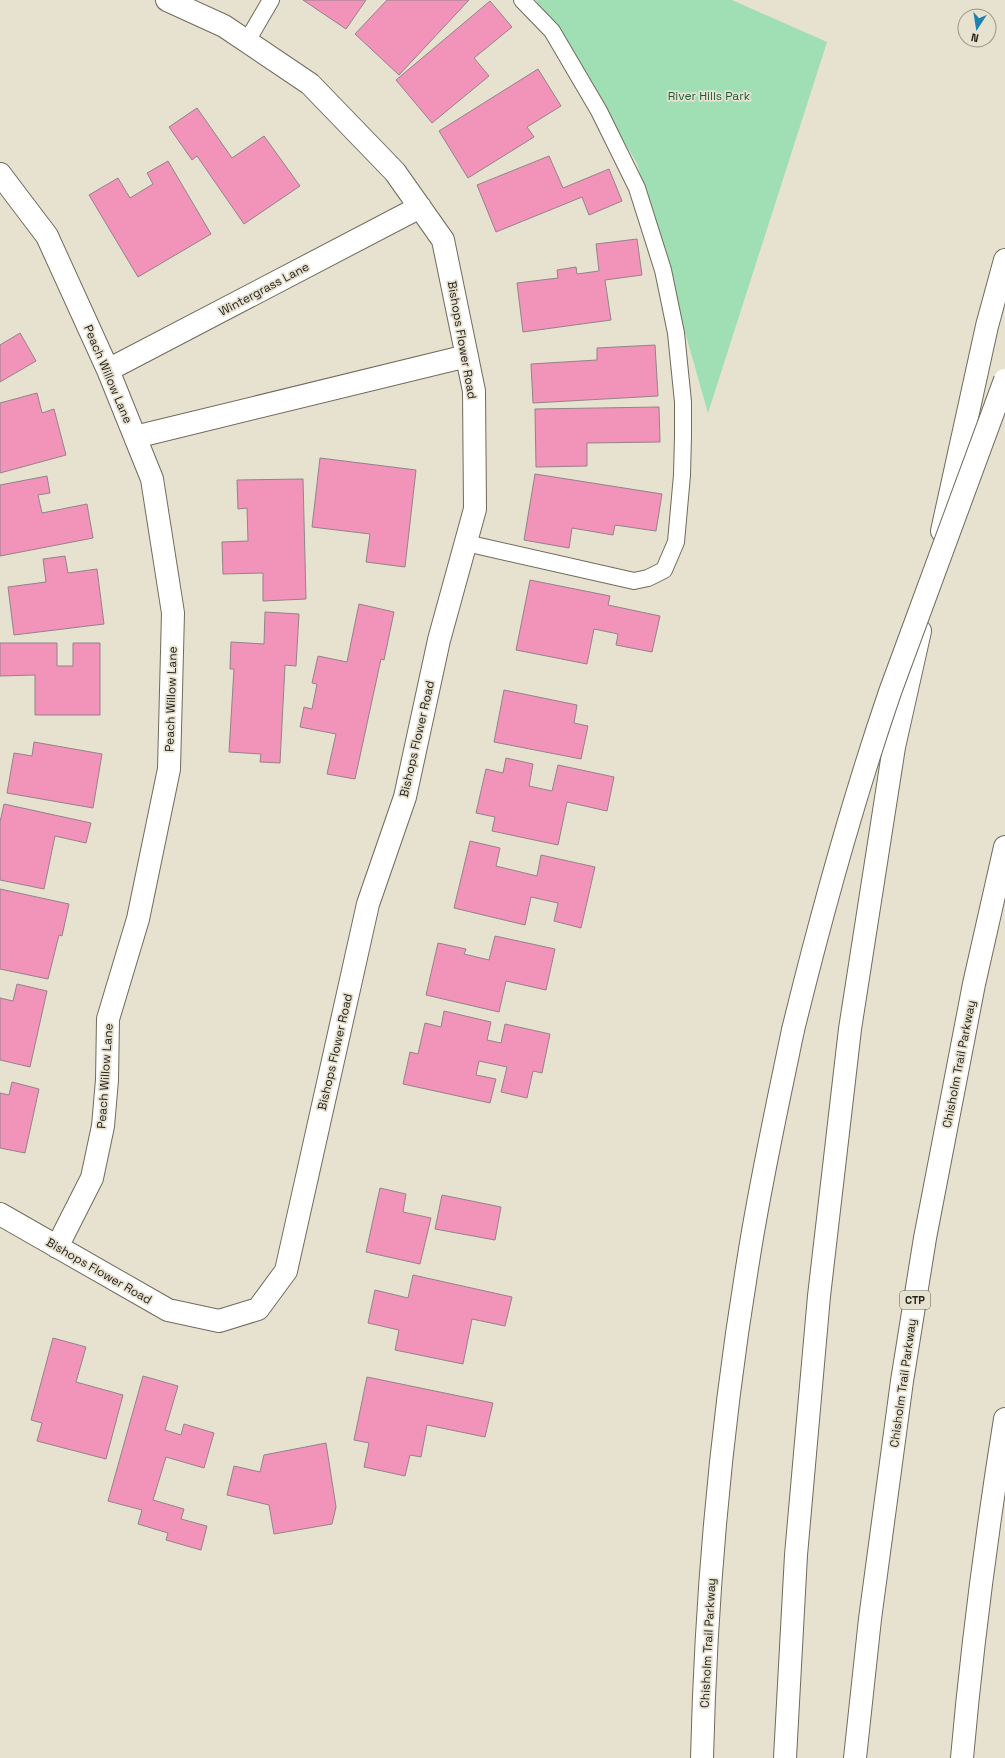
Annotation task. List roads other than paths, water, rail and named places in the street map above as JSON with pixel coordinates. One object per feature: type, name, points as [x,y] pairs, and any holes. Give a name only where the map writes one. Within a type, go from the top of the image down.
[{"type":"main road","name":"Bishops Flower Road","points":[[0,1214],[168,1310],[219,1321],[258,1309],[286,1271],[368,904],[405,797],[439,640],[475,509],[474,391],[444,240],[395,172],[310,84],[224,26],[167,0]]},
{"type":"main road","name":"Peach Willow Lane","points":[[0,174],[47,236],[108,370],[152,479],[173,612],[169,769],[138,919],[108,1018],[107,1080],[103,1126],[92,1178],[57,1247]]},
{"type":"main road","name":"Wintergrass Lane","points":[[108,370],[420,207]]},
{"type":"main road","points":[[785,1758],[796,1554],[819,1296],[850,1029],[894,746],[987,326],[1005,260]]},
{"type":"main road","points":[[135,437],[467,356]]},
{"type":"main road","name":"Chisholm Trail Parkway","points":[[702,1758],[707,1635],[712,1560],[731,1379],[748,1260],[793,1030],[818,927],[874,737],[1005,380]]},
{"type":"main road","name":"Chisholm Trail Parkway","points":[[855,1758],[870,1619],[902,1381],[925,1238],[974,984],[1005,847]]},
{"type":"main road","points":[[962,1758],[977,1618],[996,1472],[1005,1419]]},
{"type":"lane","points":[[247,41],[271,0]]},
{"type":"lane","points":[[466,543],[634,581],[648,578],[664,570],[676,542],[682,475],[682,402],[676,333],[663,270],[637,188],[599,111],[552,31],[522,0]]},
{"type":"park label","name":"River Hills Park","points":[[709,96]]}]
